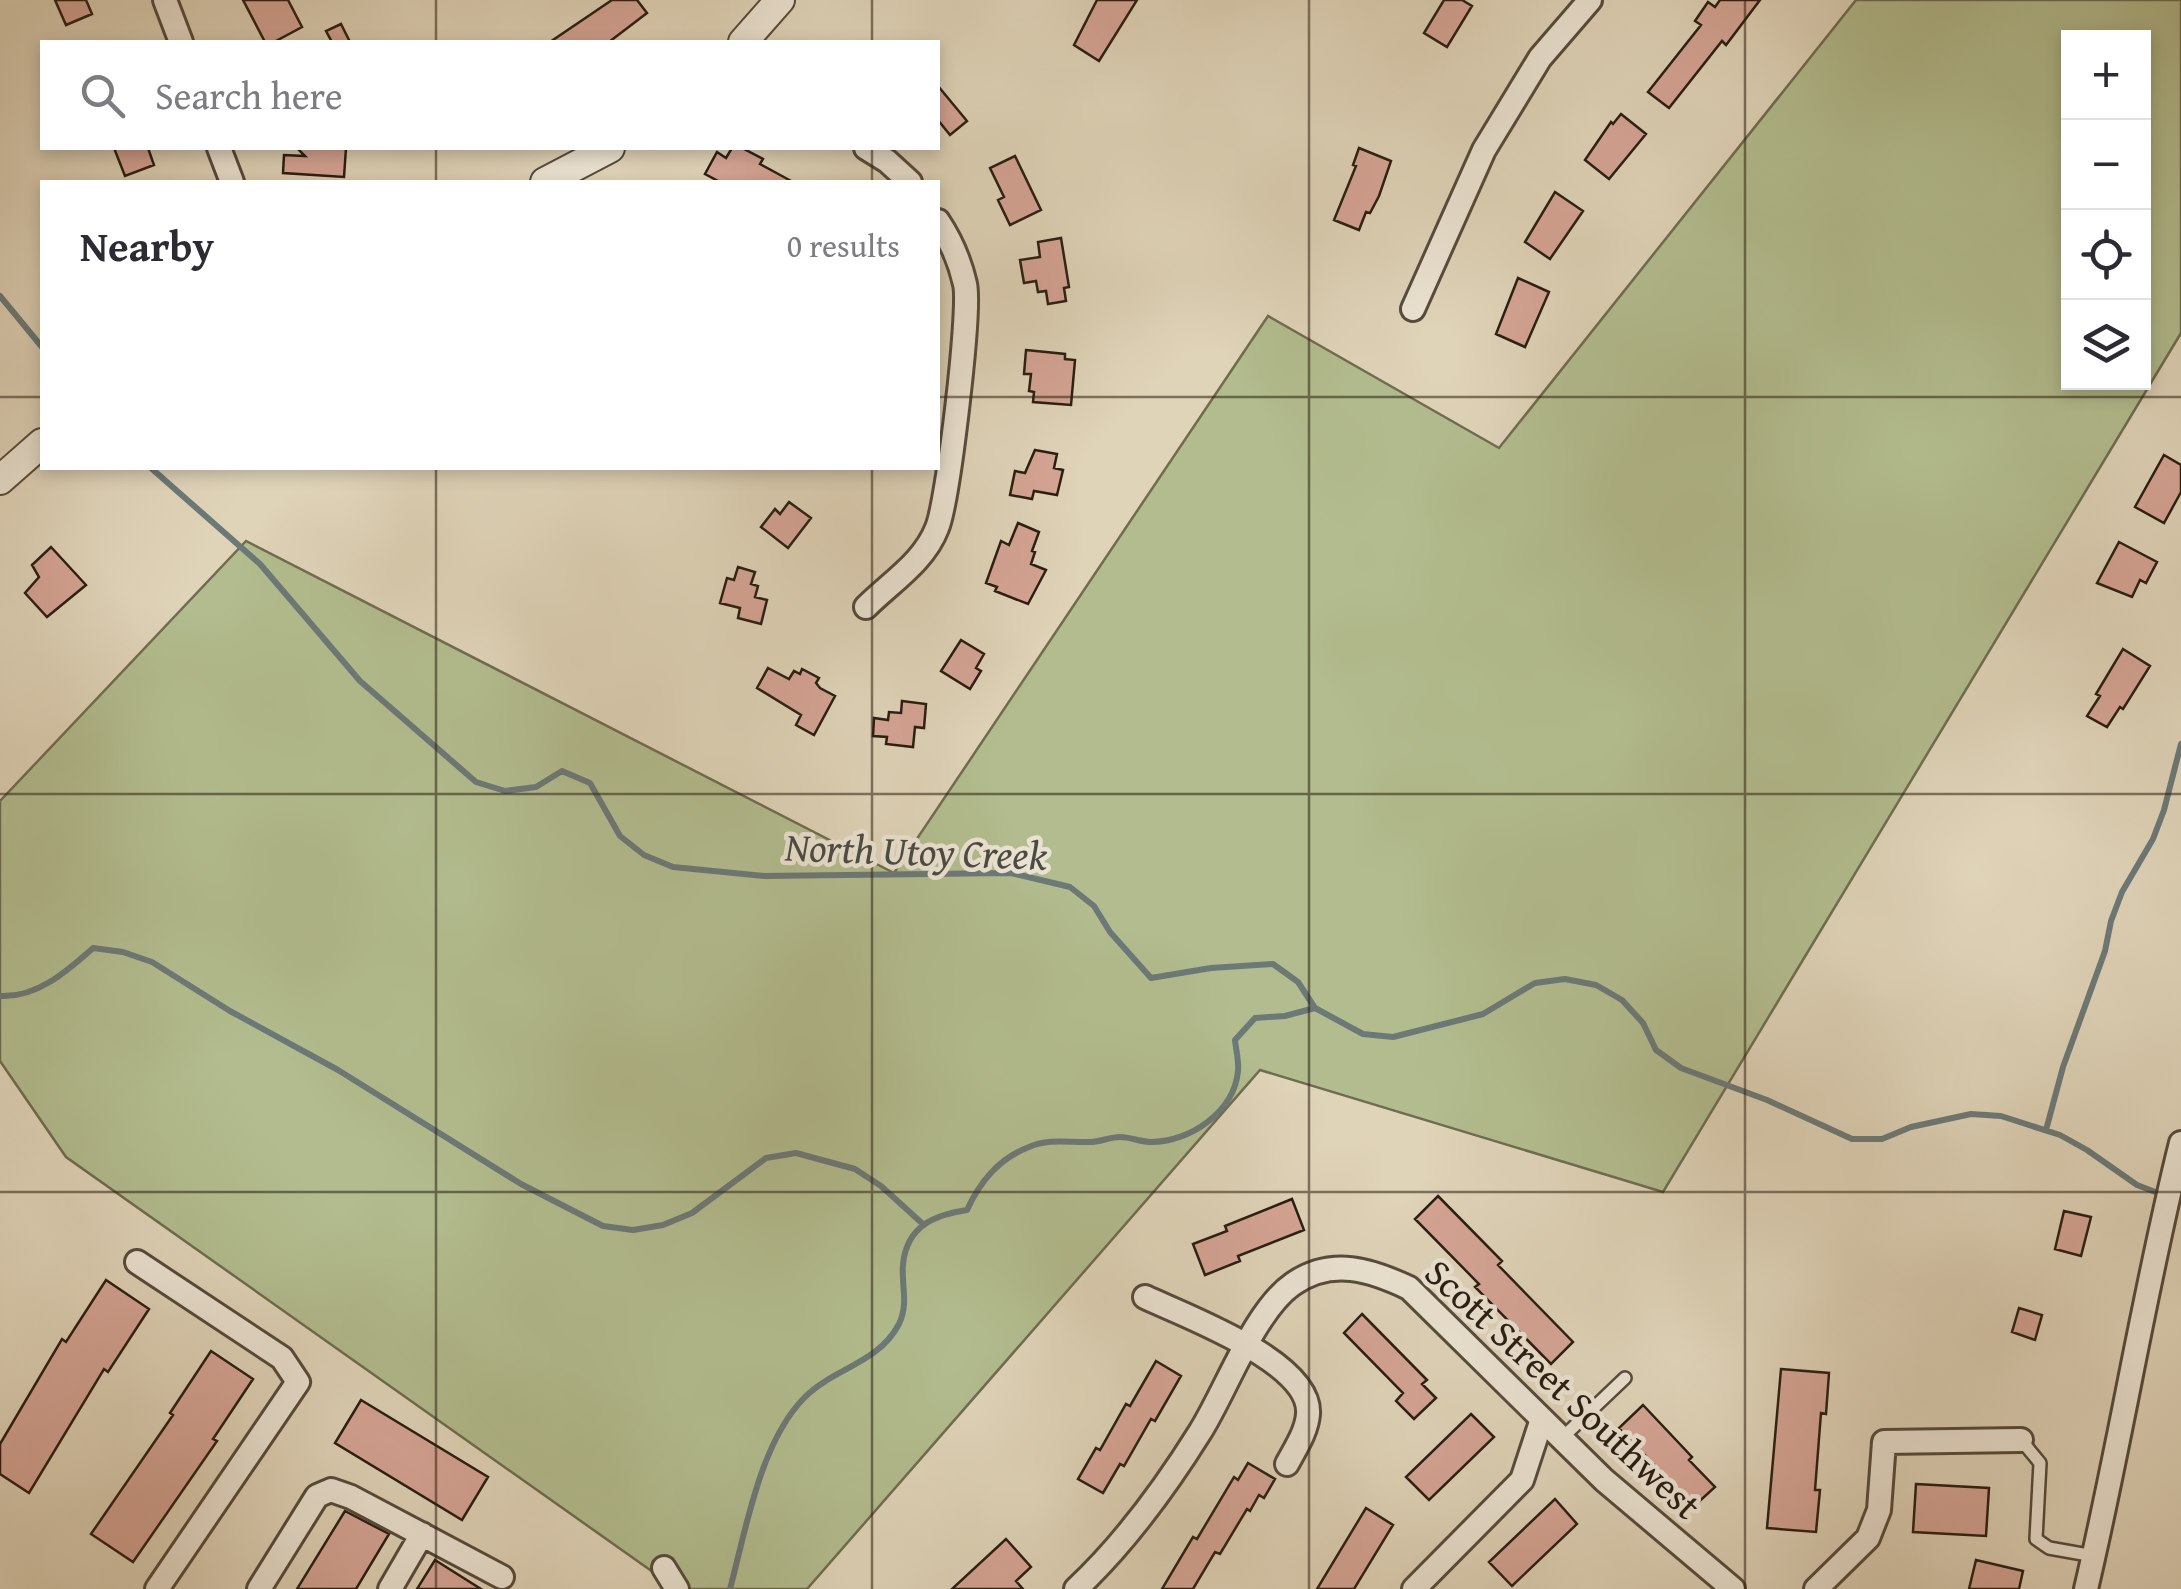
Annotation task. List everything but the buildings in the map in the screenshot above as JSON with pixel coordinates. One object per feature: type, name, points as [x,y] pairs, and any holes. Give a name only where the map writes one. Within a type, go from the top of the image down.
[{"type":"street","points":[[165,0],[180,40]]},
{"type":"street","points":[[745,40],[780,0]]},
{"type":"street","points":[[1413,308],[1484,150],[1540,58],[1590,0]]},
{"type":"street","points":[[220,150],[231,180]]},
{"type":"street","points":[[549,180],[606,150]]},
{"type":"street","points":[[869,150],[908,180]]},
{"type":"street","points":[[866,607],[896,576],[918,562],[938,526],[960,366],[966,286],[940,223]]},
{"type":"street","points":[[0,480],[40,446]]},
{"type":"street","points":[[2086,1589],[2158,1236],[2181,1143]]},
{"type":"street","points":[[137,1262],[282,1358],[298,1382],[158,1589]]},
{"type":"street","name":"Scott Street Southwest","points":[[1076,1589],[1150,1506],[1200,1432],[1271,1304],[1295,1282],[1326,1270],[1370,1270],[1410,1288],[1604,1480],[1733,1589]]},
{"type":"street","points":[[1145,1296],[1247,1346],[1301,1386],[1308,1415],[1287,1464]]},
{"type":"street","points":[[1414,1589],[1522,1480],[1542,1419]]},
{"type":"street","points":[[1816,1589],[1868,1538],[1880,1510],[1884,1442],[2021,1440]]},
{"type":"street","points":[[260,1589],[317,1496],[331,1490],[502,1578]]},
{"type":"street","points":[[390,1589],[422,1534]]},
{"type":"street","points":[[664,1568],[678,1589]]},
{"type":"lane","points":[[1562,1438],[1626,1378]]},
{"type":"lane","points":[[2021,1440],[2040,1463],[2036,1538],[2049,1548],[2094,1556]]},
{"type":"green space","points":[[1856,0],[2181,0],[2181,333],[2151,383],[2151,30],[2061,30],[2061,390],[2147,390],[1663,1192],[1260,1070],[807,1589],[677,1589],[66,1157],[0,1061],[0,801],[246,541],[894,873],[1268,316],[1499,448]]},
{"type":"waterway","name":"North Utoy Creek","points":[[0,296],[40,345]]},
{"type":"waterway","name":"North Utoy Creek","points":[[153,470],[260,564],[360,681],[476,782],[505,791],[536,787],[562,771],[590,783],[620,836],[644,855],[673,867],[764,876],[1011,873],[1070,887],[1094,906],[1110,932],[1151,978],[1211,968],[1273,964],[1298,982],[1315,1008],[1363,1034],[1393,1037],[1483,1014],[1535,983],[1565,979],[1596,985],[1622,1000],[1643,1023],[1656,1050],[1681,1068],[1767,1100],[1852,1139],[1882,1139],[1911,1127],[1971,1114],[2001,1116],[2060,1135],[2137,1185],[2181,1198]]},
{"type":"waterway","points":[[2046,1130],[2063,1067],[2105,951],[2111,921],[2122,892],[2153,839],[2181,744]]},
{"type":"waterway","points":[[0,996],[39,988],[93,948],[123,952],[152,962],[230,1011],[338,1070],[521,1184],[603,1226],[633,1230],[663,1225],[692,1213],[766,1158],[796,1153],[855,1169],[881,1186],[924,1225]]},
{"type":"waterway","points":[[730,1589],[756,1488],[776,1438],[804,1398],[879,1348],[899,1324],[904,1301],[903,1264],[916,1232],[933,1219],[967,1210],[991,1173],[1008,1158],[1037,1144],[1120,1137],[1166,1141],[1195,1130],[1219,1111],[1235,1086],[1235,1040],[1255,1018],[1315,1008]]}]
